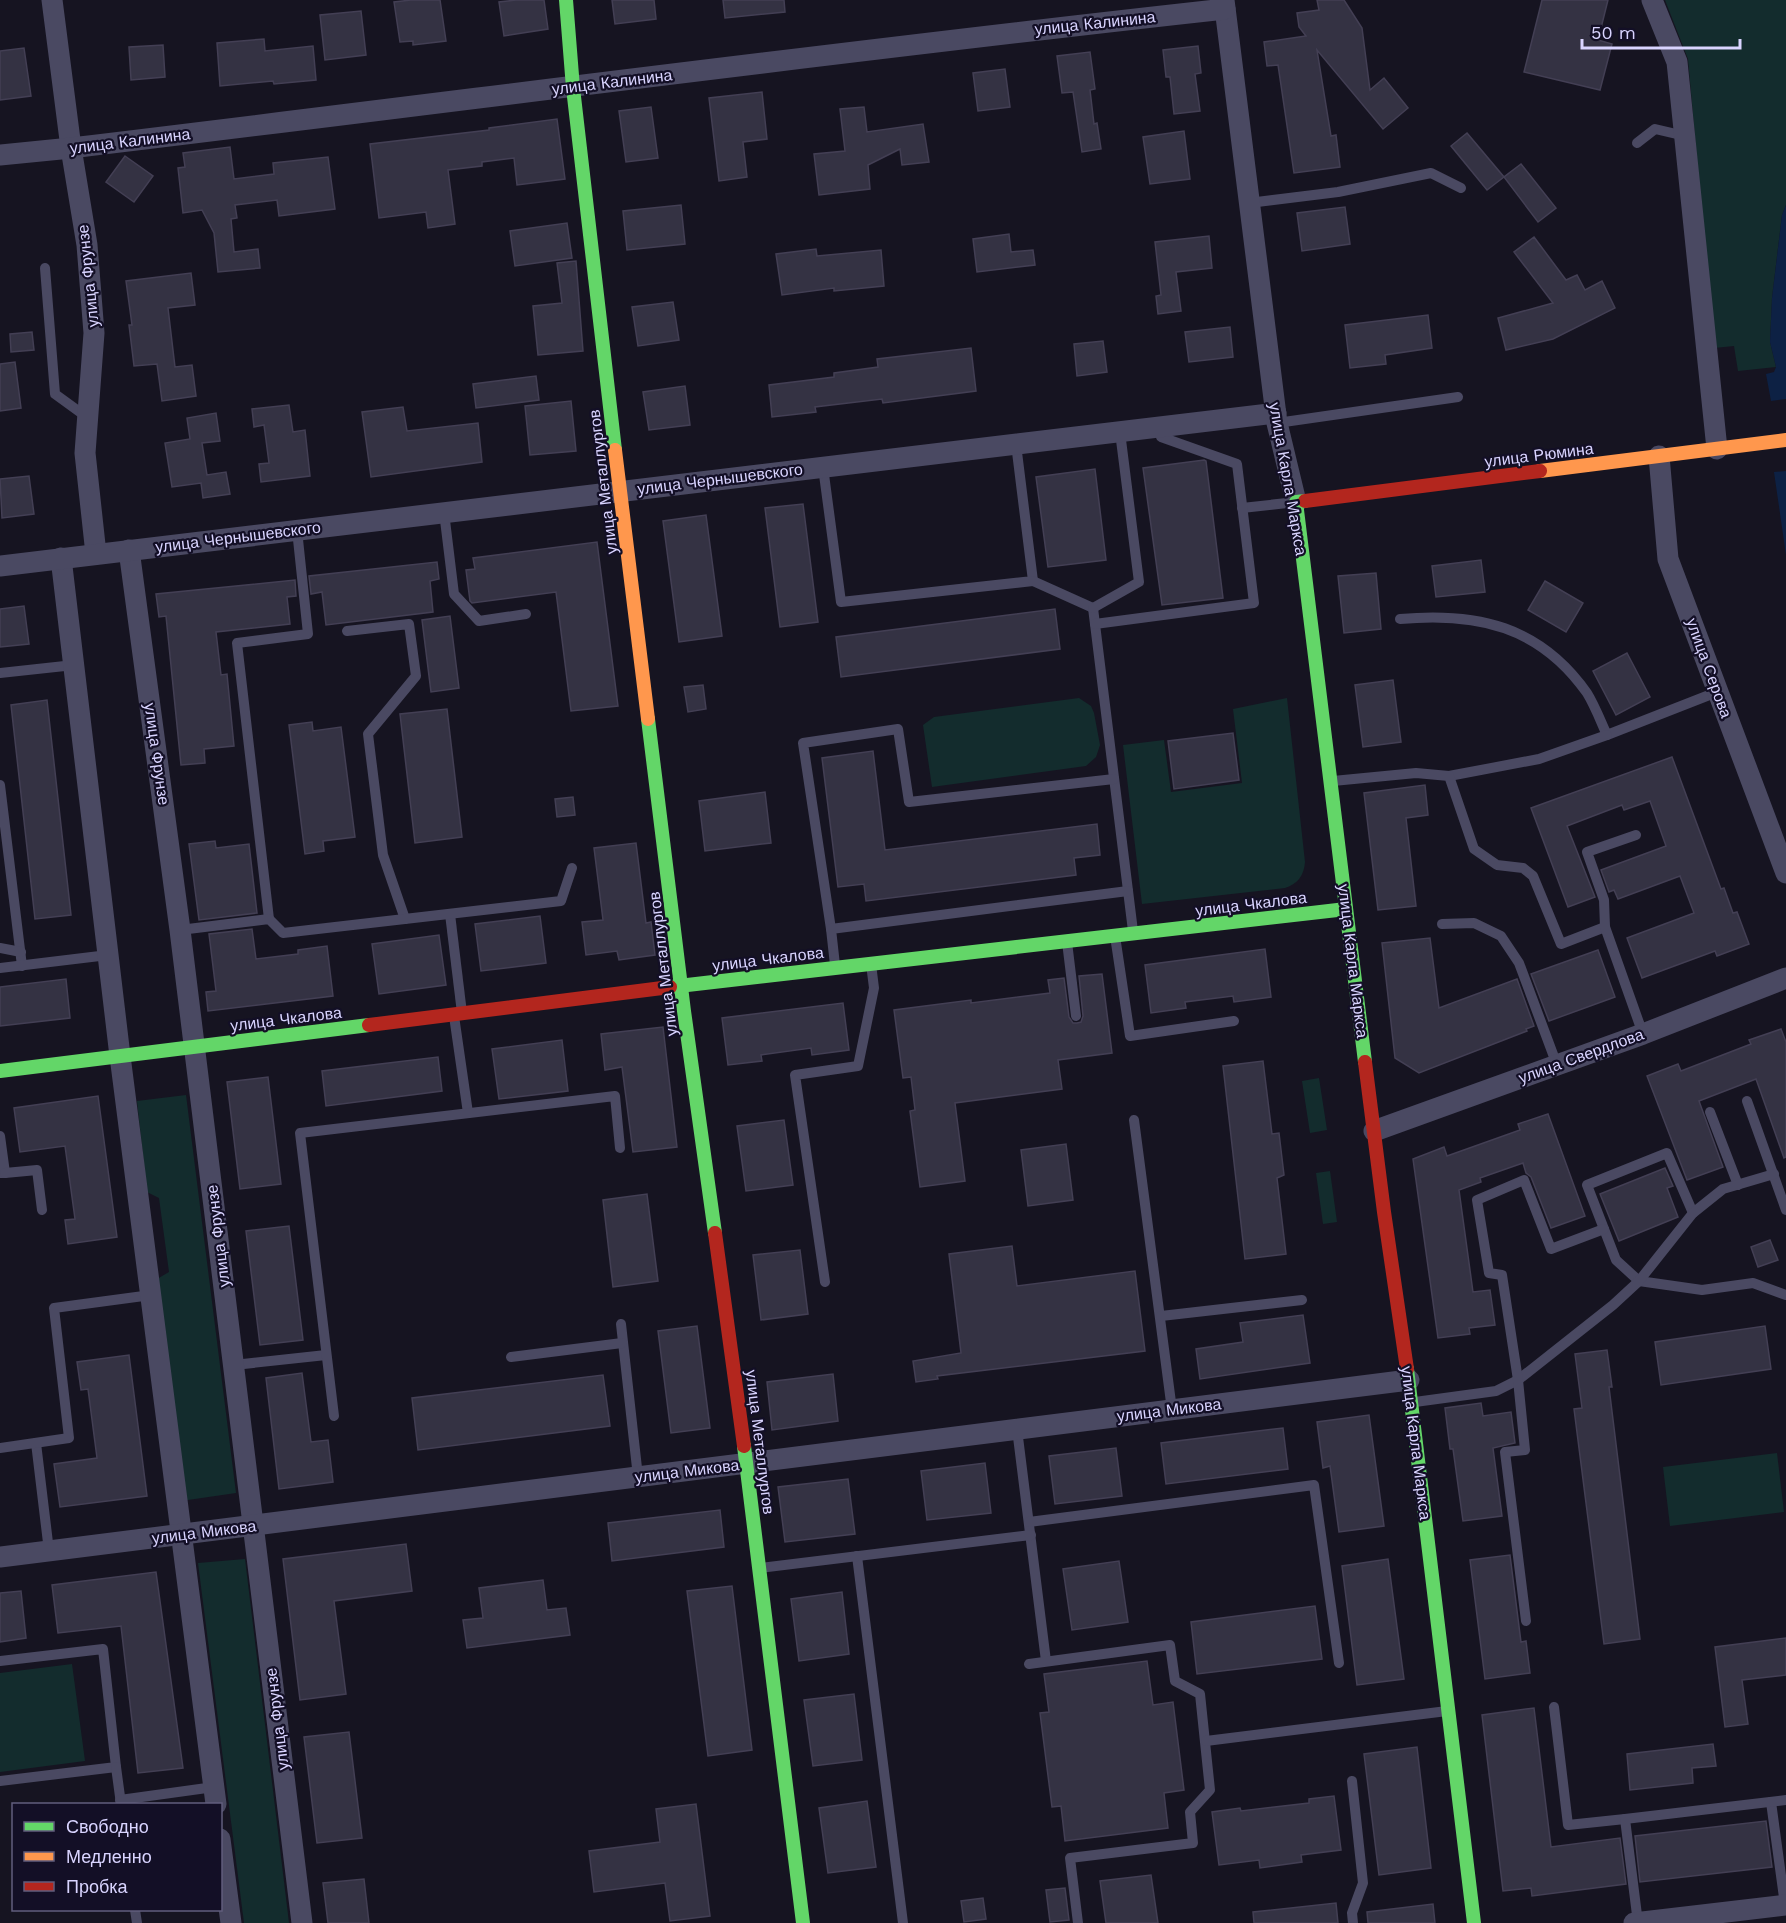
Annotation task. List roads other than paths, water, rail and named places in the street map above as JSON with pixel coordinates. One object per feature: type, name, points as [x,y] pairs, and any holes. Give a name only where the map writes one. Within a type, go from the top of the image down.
[{"type":"main road","name":"улица Металлургов","points":[[567,0],[573,88],[620,491],[803,1923]]},
{"type":"main road","name":"улица Рюмина","points":[[1296,502],[1786,440]]},
{"type":"main road","name":"улица Карла Маркса","points":[[1296,502],[1384,1212],[1412,1402],[1474,1923]]},
{"type":"main road","name":"улица Чкалова","points":[[120,1056],[682,986],[1346,909]]},
{"type":"main road","points":[[0,1071],[120,1056]]},
{"type":"street","name":"улица Фрунзе","points":[[52,0],[71,148],[87,245],[94,333],[86,453],[96,554]]},
{"type":"street","points":[[1652,0],[1677,62],[1717,449]]},
{"type":"street","name":"улица Калинина","points":[[0,154],[71,148],[573,88],[1224,4]]},
{"type":"street","name":"улица Карла Маркса","points":[[1224,4],[1276,418],[1296,502]]},
{"type":"street","name":"улица Чернышевского","points":[[61,558],[1159,427],[1276,418]]},
{"type":"street","name":"улица Серова","points":[[1659,456],[1668,559],[1786,873]]},
{"type":"street","name":"улица Фрунзе","points":[[129,550],[195,1047],[302,1923]]},
{"type":"street","points":[[0,566],[61,558],[120,1056],[215,1796]]},
{"type":"street","name":"улица Свердлова","points":[[1374,1131],[1643,1034],[1786,978]]},
{"type":"street","name":"улица Микова","points":[[0,1557],[1409,1380]]},
{"type":"street","points":[[222,1854],[231,1923]]},
{"type":"street","points":[[1636,1923],[1785,1905]]},
{"type":"lane","points":[[1637,143],[1655,129],[1685,136]]},
{"type":"lane","points":[[1249,203],[1338,192],[1431,173],[1461,188]]},
{"type":"lane","points":[[45,268],[55,394],[88,418]]},
{"type":"lane","points":[[1276,418],[1458,397]]},
{"type":"lane","points":[[1095,624],[1254,603],[1237,464],[1161,437],[1159,427]]},
{"type":"lane","points":[[1093,608],[1139,582],[1120,432]]},
{"type":"lane","points":[[1016,444],[1033,581]]},
{"type":"lane","points":[[823,467],[841,602],[1033,581],[1093,608]]},
{"type":"lane","points":[[1242,508],[1296,502]]},
{"type":"lane","points":[[444,512],[454,594],[479,621],[526,614]]},
{"type":"lane","points":[[297,530],[308,634],[237,643],[269,919],[283,933],[561,901],[572,868]]},
{"type":"lane","points":[[1093,608],[1133,934]]},
{"type":"lane","points":[[1400,619],[1429,616],[1460,617],[1504,626],[1533,642],[1560,663],[1587,694],[1607,735]]},
{"type":"lane","points":[[347,631],[409,624],[416,676],[368,734],[383,855],[405,919]]},
{"type":"lane","points":[[0,673],[74,665]]},
{"type":"lane","points":[[1330,781],[1416,773],[1449,776],[1539,759],[1717,692]]},
{"type":"lane","points":[[836,968],[803,743],[898,729],[909,802],[1114,779]]},
{"type":"lane","points":[[1449,776],[1474,849],[1497,865],[1523,868],[1533,876],[1562,944],[1605,927]]},
{"type":"lane","points":[[0,785],[22,966]]},
{"type":"lane","points":[[1636,835],[1587,852],[1604,900],[1605,927],[1643,1034]]},
{"type":"lane","points":[[831,929],[1128,891]]},
{"type":"lane","points":[[450,914],[468,1113]]},
{"type":"lane","points":[[180,930],[269,919]]},
{"type":"lane","points":[[1442,924],[1474,923],[1501,936],[1519,963],[1557,1065]]},
{"type":"lane","points":[[1115,936],[1130,1036],[1234,1021]]},
{"type":"lane","points":[[1067,941],[1076,1016]]},
{"type":"lane","points":[[0,948],[21,952]]},
{"type":"lane","points":[[0,968],[108,955]]},
{"type":"lane","points":[[825,1282],[795,1075],[858,1066],[874,988],[871,964]]},
{"type":"lane","points":[[334,1416],[300,1133],[615,1096],[620,1148]]},
{"type":"lane","points":[[1747,1101],[1786,1210]]},
{"type":"lane","points":[[1710,1112],[1738,1185]]},
{"type":"lane","points":[[1134,1120],[1172,1410]]},
{"type":"lane","points":[[0,1136],[2,1173],[37,1170],[42,1210]]},
{"type":"lane","points":[[1693,1213],[1667,1153],[1587,1185],[1616,1260],[1639,1281],[1702,1290],[1753,1283],[1786,1295]]},
{"type":"lane","points":[[1412,1402],[1496,1391],[1518,1380],[1613,1305],[1639,1281],[1693,1213],[1723,1190],[1774,1174]]},
{"type":"lane","points":[[1526,1621],[1505,1452],[1525,1449],[1518,1380],[1502,1275],[1489,1272],[1477,1200],[1524,1180],[1551,1249],[1604,1229]]},
{"type":"lane","points":[[0,1448],[69,1438],[54,1308],[151,1295]]},
{"type":"lane","points":[[1161,1316],[1302,1300]]},
{"type":"lane","points":[[621,1324],[639,1477]]},
{"type":"lane","points":[[511,1357],[622,1343]]},
{"type":"lane","points":[[234,1365],[326,1355]]},
{"type":"lane","points":[[1017,1429],[1046,1660]]},
{"type":"lane","points":[[36,1443],[49,1551]]},
{"type":"lane","points":[[1029,1522],[1314,1485],[1339,1663]]},
{"type":"lane","points":[[759,1568],[1030,1534]]},
{"type":"lane","points":[[857,1556],[903,1923]]},
{"type":"lane","points":[[1029,1664],[1170,1645],[1175,1681],[1200,1694],[1210,1790],[1190,1812],[1193,1843],[1070,1858],[1078,1923]]},
{"type":"lane","points":[[0,1661],[103,1649],[121,1802],[215,1796]]},
{"type":"lane","points":[[1554,1707],[1568,1825],[1786,1800]]},
{"type":"lane","points":[[1206,1741],[1449,1710]]},
{"type":"lane","points":[[0,1781],[116,1767]]},
{"type":"lane","points":[[1352,1781],[1363,1883],[1352,1913],[1353,1923]]},
{"type":"lane","points":[[1771,1802],[1785,1905]]},
{"type":"lane","points":[[1625,1819],[1636,1923]]},
{"type":"water","points":[[1786,205],[1786,399],[1771,401],[1766,374],[1774,372],[1776,367],[1770,342],[1772,298],[1782,215]]},
{"type":"water","points":[[1786,471],[1786,555],[1774,472]]}]
